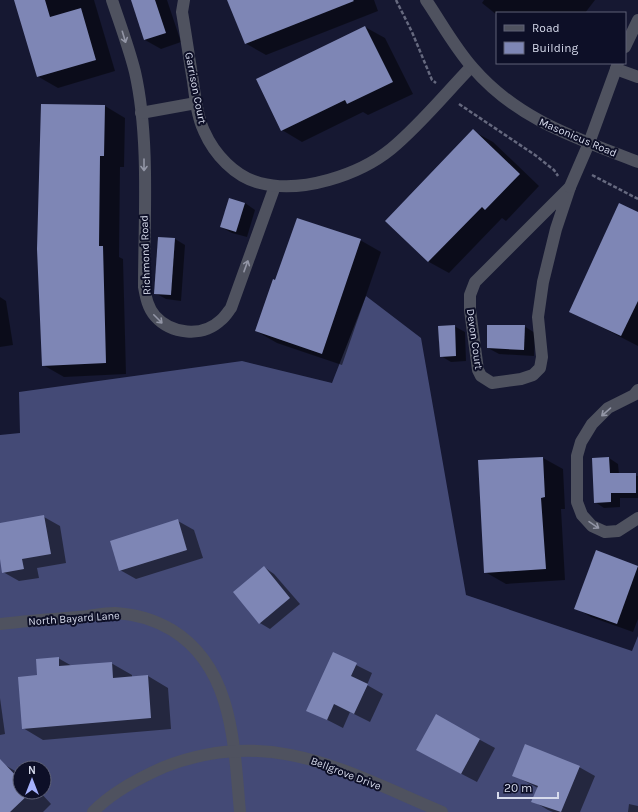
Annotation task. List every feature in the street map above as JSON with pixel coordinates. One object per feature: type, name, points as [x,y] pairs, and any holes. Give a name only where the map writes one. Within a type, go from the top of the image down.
[{"type":"street","name":"Richmond Road","points":[[112,0],[135,72],[141,113],[144,146],[144,287],[147,302],[154,315],[164,325],[179,331],[193,332],[207,329],[221,321],[231,308],[275,186]]},
{"type":"street","name":"Garrison Court","points":[[184,0],[182,12],[196,103],[204,131],[225,163],[240,175],[259,183],[275,186],[317,182],[339,177],[366,166],[391,149],[472,67]]},
{"type":"street","name":"Masonicus Road","points":[[426,0],[472,67],[487,84],[511,104],[544,124],[638,162]]},
{"type":"street","points":[[626,45],[638,20]]},
{"type":"street","points":[[617,66],[638,77]]},
{"type":"street","name":"Devon Court","points":[[572,183],[484,271],[475,282],[470,295],[470,310],[478,370],[484,380],[492,383],[521,379],[533,374],[540,368],[542,357],[538,317],[543,282],[556,229],[617,66]]},
{"type":"street","points":[[141,113],[196,103]]},
{"type":"street","points":[[638,390],[634,395],[608,408],[592,424],[581,442],[577,456],[577,502],[582,515],[592,526],[605,532],[618,530],[638,518]]},
{"type":"street","name":"North Bayard Lane","points":[[0,624],[114,613],[137,616],[162,624],[182,636],[201,654],[214,674],[227,707],[234,751],[240,812]]},
{"type":"street","name":"Bellgrove Drive","points":[[93,812],[122,789],[146,775],[180,761],[211,754],[234,751],[268,751],[300,756],[323,762],[442,812]]},
{"type":"path","points":[[396,0],[412,32],[432,80],[446,93],[542,160],[554,170],[561,179],[572,183],[590,174],[638,199]]},
{"type":"shaded area","points":[[366,296],[421,338],[466,595],[632,651],[638,636],[638,812],[0,812],[0,435],[20,433],[19,392],[242,361],[332,383]]},
{"type":"building","points":[[14,0],[45,0],[50,17],[81,8],[96,60],[37,77]]},
{"type":"building","points":[[131,0],[155,0],[166,33],[144,40]]},
{"type":"building","points":[[227,0],[353,0],[354,1],[245,44]]},
{"type":"building","points":[[365,26],[393,82],[347,104],[345,100],[281,131],[256,79]]},
{"type":"building","points":[[41,104],[105,105],[104,156],[100,156],[99,246],[103,246],[106,363],[42,366],[37,249]]},
{"type":"building","points":[[473,129],[520,174],[485,210],[482,207],[428,262],[385,221]]},
{"type":"building","points":[[229,198],[245,203],[236,232],[220,227]]},
{"type":"building","points":[[619,203],[638,212],[638,301],[621,336],[569,312]]},
{"type":"building","points":[[297,218],[361,239],[322,354],[255,331],[273,279],[275,280]]},
{"type":"building","points":[[158,237],[175,238],[171,295],[154,294]]},
{"type":"building","points":[[455,325],[456,356],[440,357],[438,326]]},
{"type":"building","points":[[487,325],[525,325],[524,350],[487,348]]},
{"type":"building","points":[[543,457],[545,497],[541,498],[546,569],[484,573],[478,460]]},
{"type":"building","points":[[609,457],[610,473],[636,473],[636,493],[611,493],[611,502],[594,503],[592,458]]},
{"type":"building","points":[[44,515],[51,554],[22,559],[24,569],[2,573],[0,559],[0,523]]},
{"type":"building","points":[[178,519],[187,550],[119,571],[110,541]]},
{"type":"building","points":[[596,550],[638,566],[617,624],[574,609]]},
{"type":"building","points":[[264,566],[290,598],[259,624],[233,592]]},
{"type":"building","points":[[333,652],[357,663],[351,676],[368,684],[354,714],[334,704],[327,720],[306,711]]},
{"type":"building","points":[[59,657],[59,666],[112,662],[113,678],[148,675],[151,718],[22,729],[18,677],[37,675],[36,659]]},
{"type":"building","points":[[436,714],[480,739],[461,774],[416,750]]},
{"type":"building","points":[[525,744],[580,766],[561,812],[531,802],[538,786],[512,776]]},
{"type":"building","points":[[0,759],[12,772],[12,800],[23,800],[10,812],[0,812]]}]
